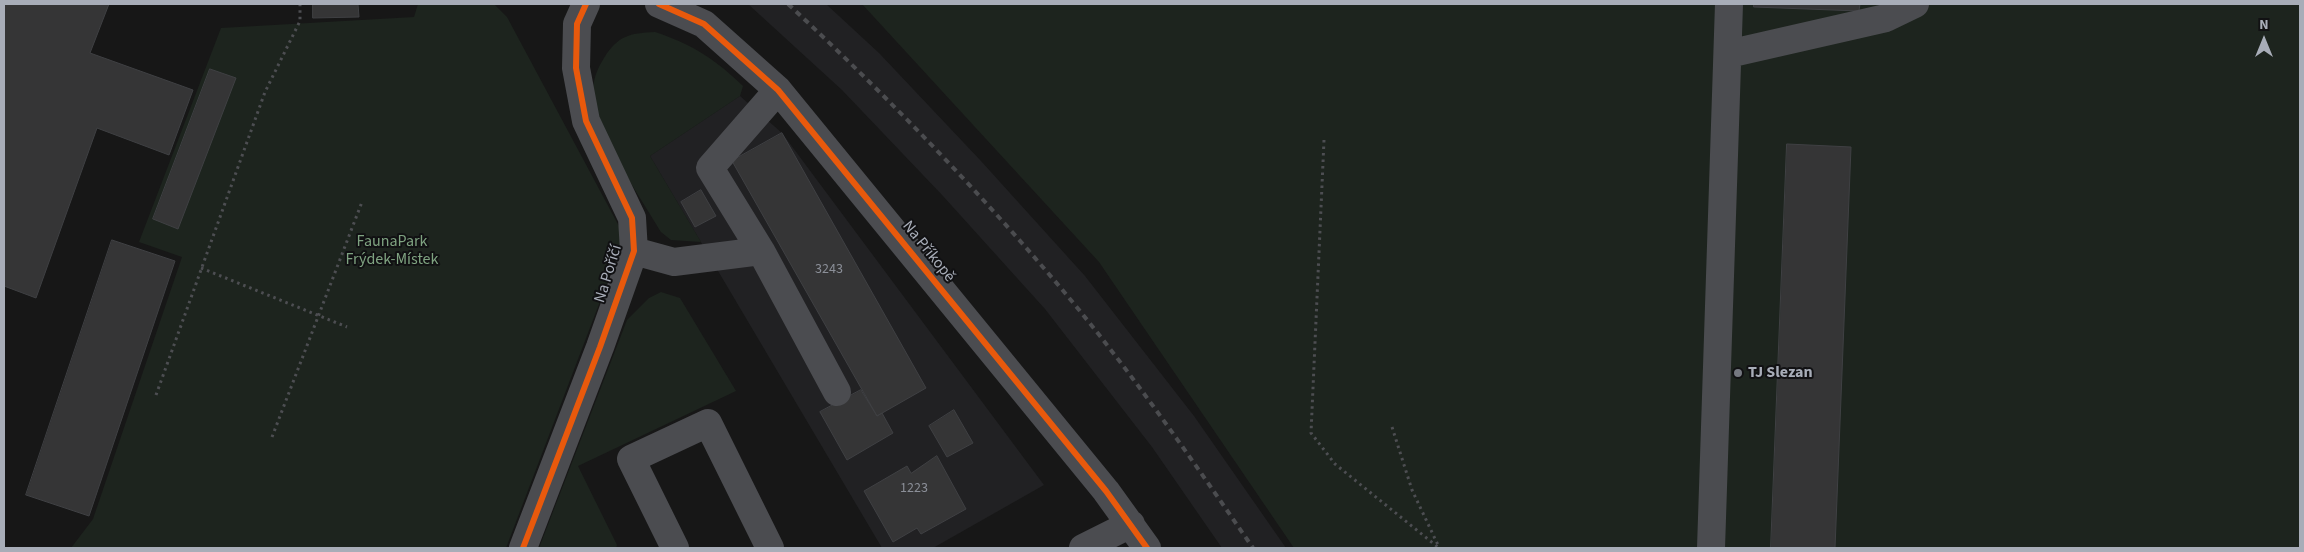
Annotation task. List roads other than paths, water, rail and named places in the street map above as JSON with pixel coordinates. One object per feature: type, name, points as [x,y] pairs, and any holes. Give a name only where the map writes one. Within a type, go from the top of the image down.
[{"type":"street","name":"Na Poříčí","points":[[522,548],[600,346],[634,251],[632,218],[586,121],[579,86],[576,68],[577,24],[586,4]]},
{"type":"street","name":"Na Příkopě","points":[[659,4],[704,24],[778,90],[1106,491],[1147,548]]},
{"type":"street","points":[[1711,548],[1729,4]]},
{"type":"street","points":[[1728,54],[1886,18],[1915,4]]},
{"type":"street","points":[[778,90],[710,168],[761,251],[838,392]]},
{"type":"street","points":[[634,251],[674,262],[761,251]]},
{"type":"street","points":[[674,548],[631,459],[708,423],[770,548]]},
{"type":"street","points":[[1083,548],[1131,524]]},
{"type":"railway","points":[[788,4],[931,144],[999,217],[1065,293],[1139,386],[1253,548]]},
{"type":"place","name":"TJ Slezan","points":[[1738,373]]},
{"type":"park label","name":"FaunaPark Frýdek-Místek","points":[[392,251]]}]
